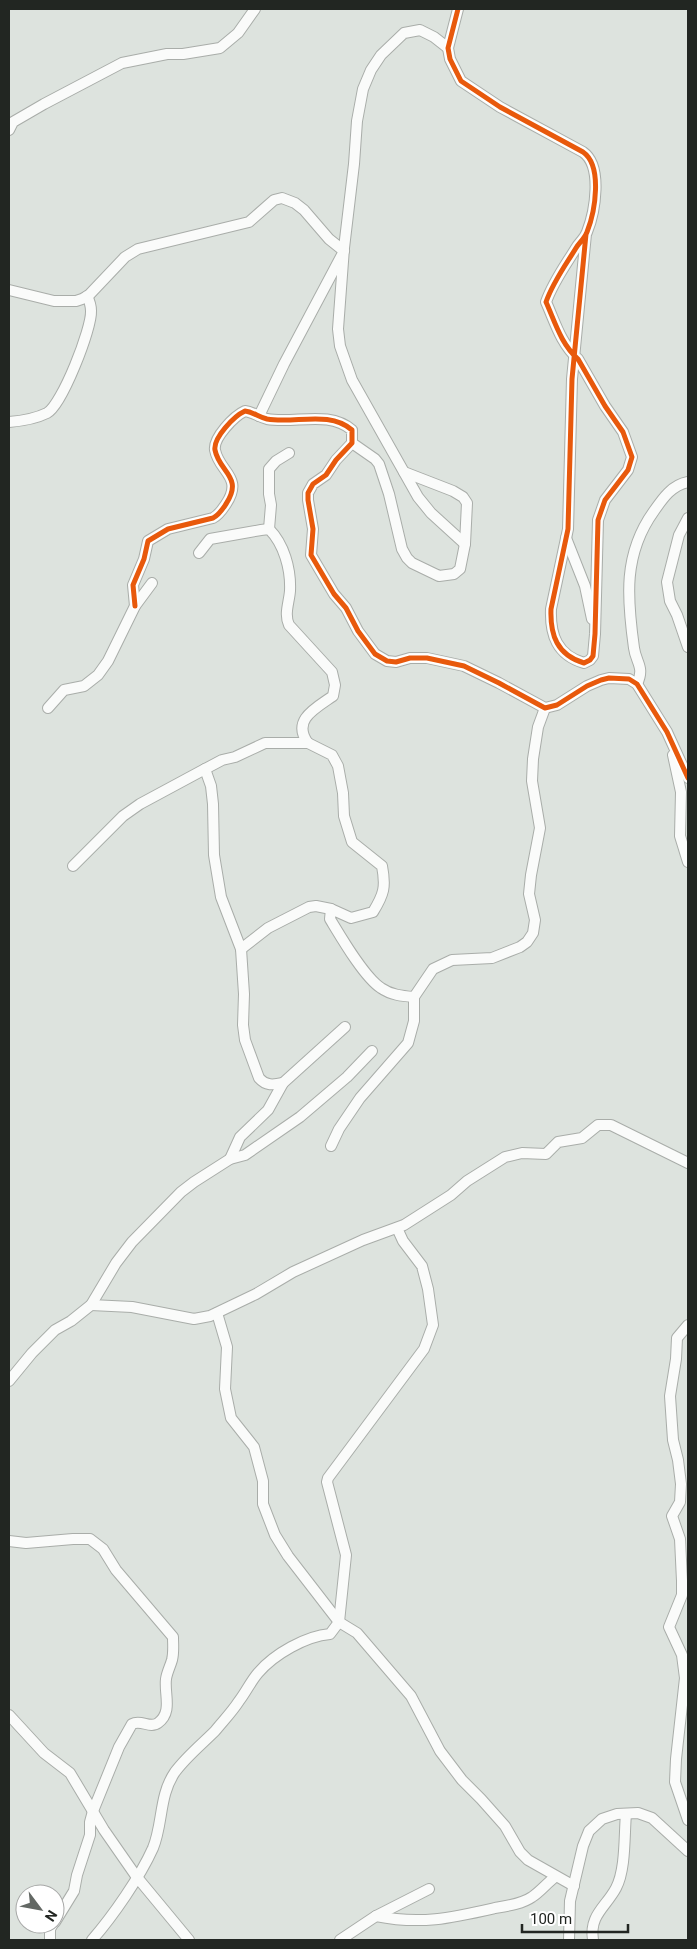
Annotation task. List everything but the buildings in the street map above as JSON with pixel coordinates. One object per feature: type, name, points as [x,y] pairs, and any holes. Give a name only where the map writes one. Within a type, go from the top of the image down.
[{"type":"street","points":[[9,130],[13,122],[18,119],[122,63],[167,54],[183,54],[220,48],[238,33],[255,9]]},
{"type":"street","points":[[458,9],[448,48],[450,59],[457,75],[465,85],[500,107],[588,156],[595,176],[595,191],[586,234],[574,355],[572,379],[570,498],[566,538],[550,609],[551,630],[563,652],[584,663],[593,656],[598,520],[605,500],[628,470],[632,456],[623,432],[605,406],[578,359],[574,355],[570,352],[558,331],[546,302],[556,278],[586,234]]},
{"type":"street","points":[[448,48],[428,33],[420,30],[404,34],[381,54],[362,89],[357,121],[338,329],[340,346],[352,380],[418,496],[431,513],[465,544]]},
{"type":"street","points":[[9,290],[54,301],[76,301],[87,296],[125,257],[138,249],[249,222],[274,200],[282,198],[295,203],[304,210],[329,239],[344,251]]},
{"type":"street","points":[[259,416],[284,364],[344,251]]},
{"type":"street","points":[[9,422],[26,420],[47,413],[58,400],[77,359],[89,323],[91,311],[87,296]]},
{"type":"street","points":[[135,606],[133,585],[144,559],[148,541],[168,530],[217,516],[230,497],[232,479],[216,454],[216,443],[228,425],[240,413],[245,411],[266,419],[327,419],[348,426],[352,430],[352,443],[336,460],[326,475],[313,484],[308,493],[313,529],[312,556],[334,594],[346,608],[358,631],[375,654],[387,661],[396,662],[410,658],[427,658],[464,666],[544,708],[557,704],[587,686],[608,678],[629,679],[637,684],[667,732],[671,744],[680,781],[680,836],[688,862]]},
{"type":"street","points":[[352,443],[376,459],[379,464],[389,494],[402,549],[407,558],[412,563],[439,576],[454,574],[460,569],[465,544],[467,503],[453,491],[404,472]]},
{"type":"street","points":[[288,453],[276,461],[269,469],[271,505],[269,529],[281,543],[288,569],[290,590],[286,619],[289,625],[332,672],[335,685],[333,696],[302,721],[301,729],[308,743]]},
{"type":"street","points":[[637,684],[641,671],[634,650],[628,585],[630,563],[641,531],[664,496],[688,482]]},
{"type":"street","points":[[688,518],[679,535],[667,582],[670,602],[688,647]]},
{"type":"street","points":[[199,553],[210,538],[269,529]]},
{"type":"street","points":[[566,538],[585,586],[595,634]]},
{"type":"street","points":[[48,708],[64,690],[84,686],[98,675],[108,661],[135,606],[152,583]]},
{"type":"street","points":[[331,1146],[339,1129],[360,1098],[408,1043],[414,1021],[414,997],[428,976],[439,965],[452,960],[492,958],[520,947],[534,933],[535,920],[529,894],[540,828],[532,781],[535,739],[544,708]]},
{"type":"street","points":[[73,866],[123,816],[140,804],[222,760],[236,757],[265,743],[308,743],[332,755],[338,766],[344,793],[344,816],[352,842],[382,866],[385,883],[384,893],[373,912],[351,918],[331,909],[316,906],[309,907],[268,928],[240,949]]},
{"type":"street","points":[[671,744],[686,761],[688,778]]},
{"type":"street","points":[[205,769],[211,786],[214,855],[221,897],[240,949],[244,994],[242,1026],[245,1040],[262,1082],[270,1085],[283,1083]]},
{"type":"street","points":[[331,909],[330,919],[375,984],[390,993],[414,997]]},
{"type":"street","points":[[230,1159],[240,1136],[268,1110],[283,1083],[345,1028]]},
{"type":"street","points":[[9,1380],[32,1353],[56,1330],[91,1305],[116,1263],[132,1242],[181,1192],[230,1159],[244,1155],[300,1117],[347,1077],[372,1051]]},
{"type":"street","points":[[91,1305],[132,1307],[194,1319],[210,1316],[256,1294],[293,1272],[363,1240],[397,1228],[505,1157],[522,1153],[546,1154],[558,1142],[582,1138],[598,1125],[610,1125],[688,1163]]},
{"type":"street","points":[[92,1940],[106,1924],[153,1849],[166,1791],[175,1772],[238,1703],[258,1672],[304,1640],[318,1635],[330,1634],[339,1622],[346,1555],[327,1482],[328,1478],[424,1349],[433,1325],[428,1289],[422,1266],[403,1240],[397,1228]]},
{"type":"street","points":[[217,1313],[227,1347],[225,1389],[231,1418],[254,1447],[263,1481],[263,1504],[268,1520],[288,1556],[339,1622],[357,1633],[411,1696],[440,1751],[462,1780],[505,1826],[520,1852],[528,1860],[574,1886]]},
{"type":"street","points":[[688,1325],[677,1338],[676,1359],[670,1396],[673,1440],[681,1484],[680,1502],[672,1516],[680,1539],[685,1597],[669,1627],[685,1656],[685,1678],[676,1759],[676,1782],[688,1820]]},
{"type":"street","points":[[9,1541],[26,1543],[90,1539],[103,1549],[116,1570],[173,1637],[173,1653],[166,1682],[168,1704],[163,1717],[157,1724],[150,1725],[143,1722],[132,1724],[119,1747],[93,1811],[90,1822],[90,1835],[74,1890],[65,1905]]},
{"type":"street","points":[[9,1715],[44,1752],[70,1772],[136,1876],[189,1940]]},
{"type":"street","points":[[569,1940],[570,1901],[583,1846],[589,1831],[602,1819],[617,1814],[638,1813],[652,1818],[688,1851]]},
{"type":"street","points":[[594,1940],[592,1926],[600,1910],[616,1888],[621,1873],[626,1814]]},
{"type":"street","points":[[376,1916],[400,1921],[436,1921],[474,1913],[531,1898],[555,1876]]},
{"type":"street","points":[[340,1940],[376,1916],[429,1889]]},
{"type":"cycle path","points":[[458,9],[448,48],[450,59],[461,81],[500,107],[583,152],[589,159],[595,178],[595,202],[587,232],[560,274],[546,302],[567,347],[572,353],[578,359],[605,406],[623,432],[632,457],[628,470],[605,500],[598,520],[593,656],[584,663],[567,655],[557,643],[552,627],[551,609],[568,529],[572,379],[586,234]]},
{"type":"cycle path","points":[[135,606],[133,585],[144,559],[148,541],[168,529],[213,518],[222,510],[231,495],[232,487],[229,475],[217,458],[215,450],[217,440],[230,422],[245,411],[267,419],[322,419],[343,424],[352,430],[352,443],[336,460],[326,475],[313,484],[308,493],[313,529],[311,555],[334,594],[346,608],[358,631],[375,654],[387,661],[396,662],[410,658],[427,658],[464,666],[545,708],[557,705],[587,686],[601,680],[609,678],[629,679],[637,684],[667,732],[688,778]]}]
